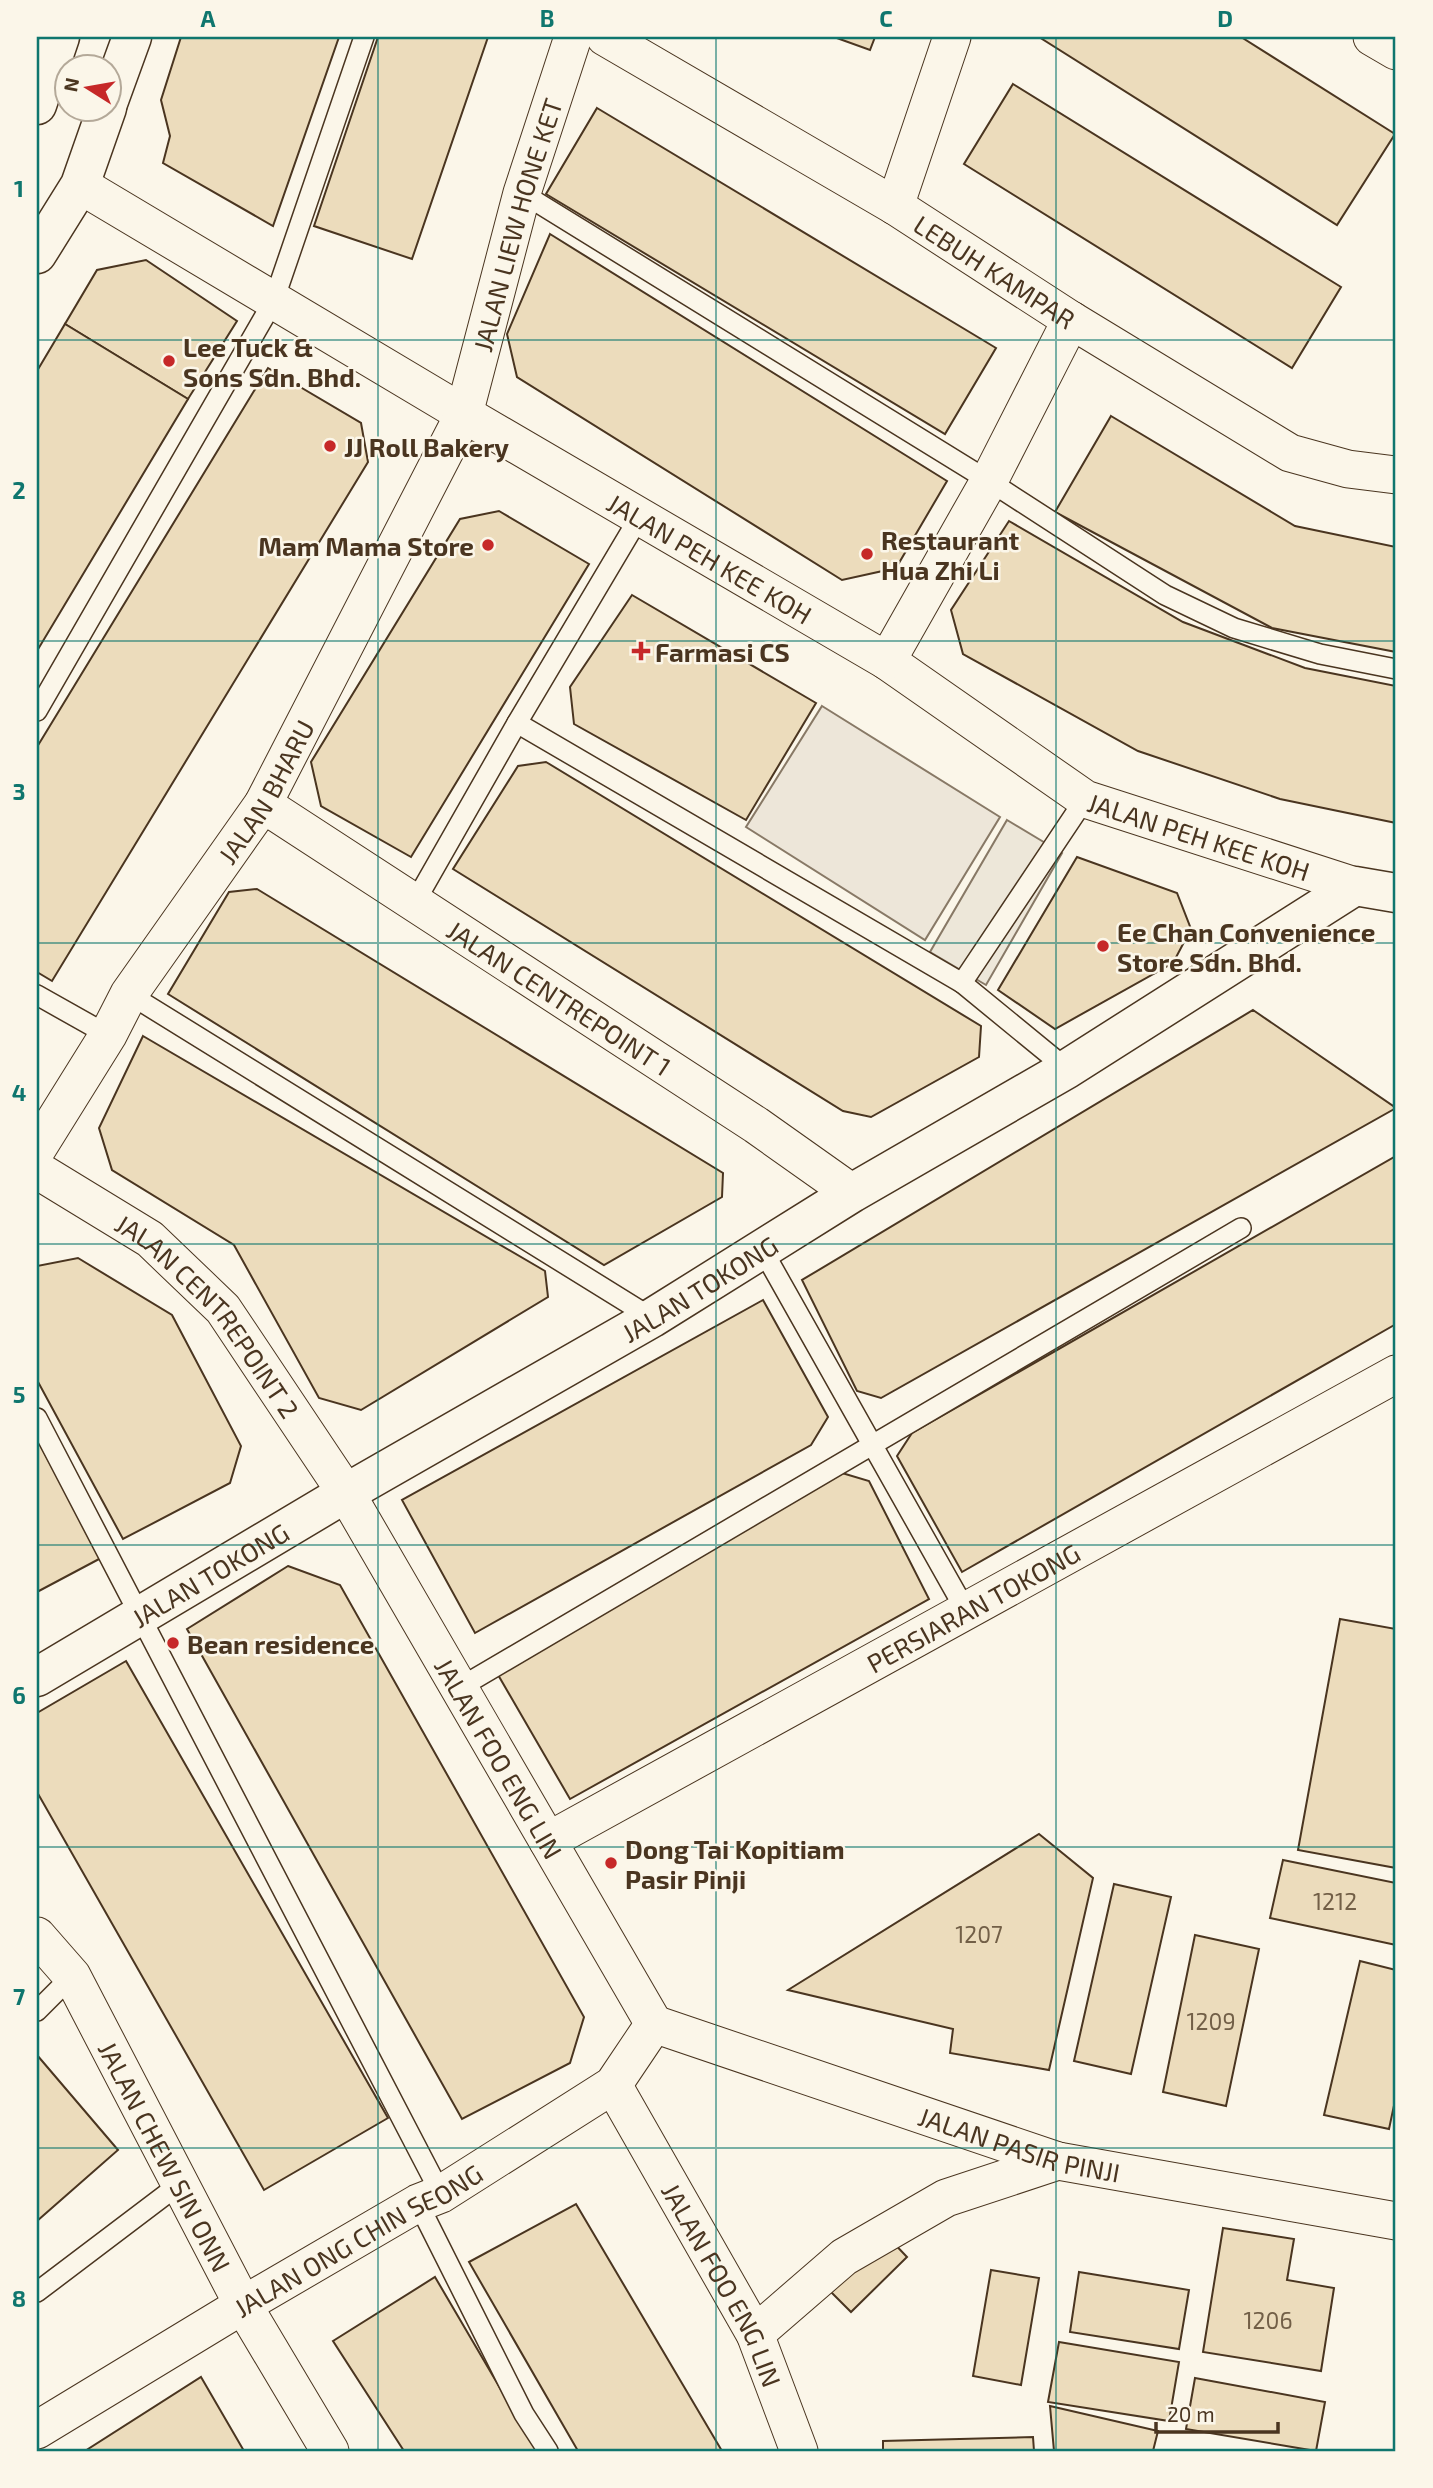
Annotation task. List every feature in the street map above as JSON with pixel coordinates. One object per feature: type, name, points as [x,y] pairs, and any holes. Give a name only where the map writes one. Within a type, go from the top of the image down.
[{"type":"main road","points":[[122,64],[132,37]]},
{"type":"main road","points":[[37,254],[80,185],[102,122]]},
{"type":"main road","points":[[1356,887],[1396,893]]},
{"type":"main road","name":"JALAN TOKONG","points":[[37,1677],[346,1493],[652,1318],[852,1193],[1067,1069],[1356,887]]},
{"type":"street","name":"JALAN LIEW HONE KET","points":[[464,414],[522,193],[573,37]]},
{"type":"street","name":"LEBUH KAMPAR","points":[[605,37],[895,206],[1071,320],[1290,453],[1348,469],[1396,475]]},
{"type":"street","points":[[895,206],[952,37]]},
{"type":"street","points":[[1372,37],[1396,51]]},
{"type":"street","name":"JALAN PEH KEE KOH","points":[[80,185],[464,414],[887,661],[1086,799],[1356,887]]},
{"type":"street","points":[[887,661],[989,481],[1071,320]]},
{"type":"street","name":"JALAN BHARU","points":[[37,1149],[108,1035],[129,995],[262,804],[464,414]]},
{"type":"street","name":"JALAN CENTREPOINT 1","points":[[262,804],[756,1125],[852,1193]]},
{"type":"street","name":"JALAN CENTREPOINT 2","points":[[37,1170],[150,1239],[223,1309],[346,1493]]},
{"type":"street","name":"PERSIARAN TOKONG","points":[[548,1841],[1396,1374]]},
{"type":"street","name":"JALAN FOO ENG LIN","points":[[346,1493],[654,2024]]},
{"type":"street","name":"JALAN CHEW SIN ONN","points":[[37,1936],[72,1976],[243,2305],[330,2451]]},
{"type":"street","name":"JALAN ONG CHIN SEONG","points":[[37,2430],[243,2305],[429,2199],[612,2085],[654,2024]]},
{"type":"street","name":"JALAN PASIR PINJI","points":[[654,2024],[1058,2161],[1396,2221]]},
{"type":"street","name":"JALAN FOO ENG LIN","points":[[612,2085],[755,2334],[799,2451]]},
{"type":"street","points":[[755,2334],[844,2257],[946,2198],[1058,2161]]},
{"type":"lane","points":[[37,711],[274,300],[364,37]]},
{"type":"lane","points":[[522,193],[989,481],[1165,595],[1234,628],[1320,654],[1396,668]]},
{"type":"lane","points":[[415,902],[640,516]]},
{"type":"lane","points":[[517,723],[962,983],[1067,1069]]},
{"type":"lane","points":[[962,983],[1086,799]]},
{"type":"lane","points":[[37,995],[108,1035]]},
{"type":"lane","points":[[129,995],[652,1318]]},
{"type":"lane","points":[[459,1688],[1241,1228]]},
{"type":"lane","points":[[762,1250],[966,1611]]},
{"type":"lane","points":[[37,1418],[141,1616],[429,2199],[524,2414],[548,2451]]},
{"type":"lane","points":[[37,2011],[72,1976]]},
{"type":"lane","points":[[37,2292],[181,2183]]},
{"type":"shaded area","points":[[822,706],[1000,817],[925,940],[746,827]]},
{"type":"shaded area","points":[[1007,820],[1062,853],[986,985],[930,952]]},
{"type":"building","points":[[181,37],[339,37],[273,226],[163,163],[170,136],[161,100]]},
{"type":"building","points":[[378,37],[488,37],[412,259],[314,226]]},
{"type":"building","points":[[834,37],[875,37],[870,50]]},
{"type":"building","points":[[1039,37],[1241,37],[1395,134],[1337,225]]},
{"type":"building","points":[[1013,84],[1341,287],[1292,368],[964,164]]},
{"type":"building","points":[[597,108],[996,348],[945,434],[546,194]]},
{"type":"building","points":[[550,234],[947,481],[896,568],[842,580],[517,377],[507,334]]},
{"type":"building","name":"Lee Tuck & Sons Sdn. Bhd.","points":[[146,260],[237,321],[188,399],[65,324],[97,270]]},
{"type":"building","points":[[65,324],[188,399],[37,651],[37,371]]},
{"type":"building","points":[[268,368],[361,423],[368,462],[52,981],[37,972],[37,747]]},
{"type":"building","points":[[1111,416],[1295,526],[1396,547],[1396,652],[1272,628],[1055,512]]},
{"type":"building","points":[[499,511],[589,564],[411,857],[321,806],[311,762],[460,519]]},
{"type":"building","points":[[1009,521],[1183,622],[1305,668],[1396,686],[1396,823],[1280,799],[1138,751],[963,654],[951,610]]},
{"type":"building","points":[[632,595],[816,703],[746,820],[574,724],[570,687]]},
{"type":"building","points":[[546,762],[981,1026],[979,1057],[871,1117],[843,1111],[453,869],[518,766]]},
{"type":"building","name":"Ee Chan Convenience Store Sdn. Bhd.","points":[[1077,857],[1177,893],[1191,929],[1173,963],[1055,1029],[998,990]]},
{"type":"building","points":[[257,889],[723,1173],[722,1197],[604,1265],[168,994],[229,892]]},
{"type":"building","points":[[1253,1010],[1396,1108],[881,1398],[857,1391],[802,1280]]},
{"type":"building","points":[[143,1036],[545,1271],[548,1297],[361,1410],[319,1398],[234,1245],[112,1170],[99,1128]]},
{"type":"building","points":[[1396,1156],[1396,1324],[962,1572],[897,1456],[912,1433]]},
{"type":"building","points":[[78,1258],[172,1315],[241,1446],[230,1483],[123,1539],[37,1380],[37,1266]]},
{"type":"building","points":[[763,1300],[828,1417],[811,1445],[475,1633],[402,1500]]},
{"type":"building","points":[[37,1442],[101,1558],[37,1592]]},
{"type":"building","points":[[842,1473],[869,1481],[929,1599],[570,1799],[497,1673]]},
{"type":"building","points":[[288,1566],[340,1585],[584,2017],[570,2063],[462,2119],[187,1629]]},
{"type":"building","points":[[1340,1619],[1396,1629],[1396,1868],[1298,1850]]},
{"type":"building","points":[[126,1661],[388,2118],[264,2190],[37,1792],[37,1713]]},
{"type":"building","points":[[1039,1834],[1093,1878],[1049,2070],[950,2053],[953,2029],[788,1990]]},
{"type":"building","points":[[1283,1860],[1396,1883],[1396,1945],[1270,1918]]},
{"type":"building","points":[[1114,1884],[1171,1897],[1131,2074],[1074,2061]]},
{"type":"building","points":[[1195,1935],[1259,1949],[1226,2106],[1163,2092]]},
{"type":"building","points":[[1360,1961],[1396,1970],[1396,2096],[1389,2129],[1324,2115]]},
{"type":"building","points":[[37,2055],[118,2150],[37,2221]]},
{"type":"building","points":[[576,2204],[722,2451],[578,2451],[469,2262]]},
{"type":"building","points":[[1223,2228],[1294,2239],[1287,2280],[1334,2288],[1321,2371],[1203,2352]]},
{"type":"building","points":[[888,2237],[907,2257],[851,2312],[831,2292]]},
{"type":"building","points":[[991,2270],[1039,2278],[1021,2385],[973,2376]]},
{"type":"building","points":[[1079,2272],[1189,2290],[1179,2349],[1070,2332]]},
{"type":"building","points":[[435,2277],[537,2451],[404,2451],[333,2341]]},
{"type":"building","points":[[1059,2342],[1179,2362],[1169,2421],[1048,2402]]},
{"type":"building","points":[[201,2377],[244,2451],[85,2451]]},
{"type":"building","points":[[1195,2378],[1325,2402],[1316,2451],[1186,2429]]},
{"type":"building","points":[[1050,2406],[1158,2431],[1153,2451],[1054,2451]]},
{"type":"building","points":[[1033,2437],[1034,2451],[883,2451],[883,2441]]},
{"type":"place","name":"Lee Tuck & Sons Sdn. Bhd.","points":[[169,361]]},
{"type":"place","name":"JJ Roll Bakery","points":[[330,446]]},
{"type":"place","name":"Mam Mama Store","points":[[488,545]]},
{"type":"place","name":"Restaurant Hua Zhi Li","points":[[867,554]]},
{"type":"place","name":"Farmasi CS","points":[[641,651]]},
{"type":"place","name":"Ee Chan Convenience Store Sdn. Bhd.","points":[[1103,946]]},
{"type":"place","name":"Bean residence","points":[[173,1643]]},
{"type":"place","name":"Dong Tai Kopitiam Pasir Pinji","points":[[611,1863]]}]
